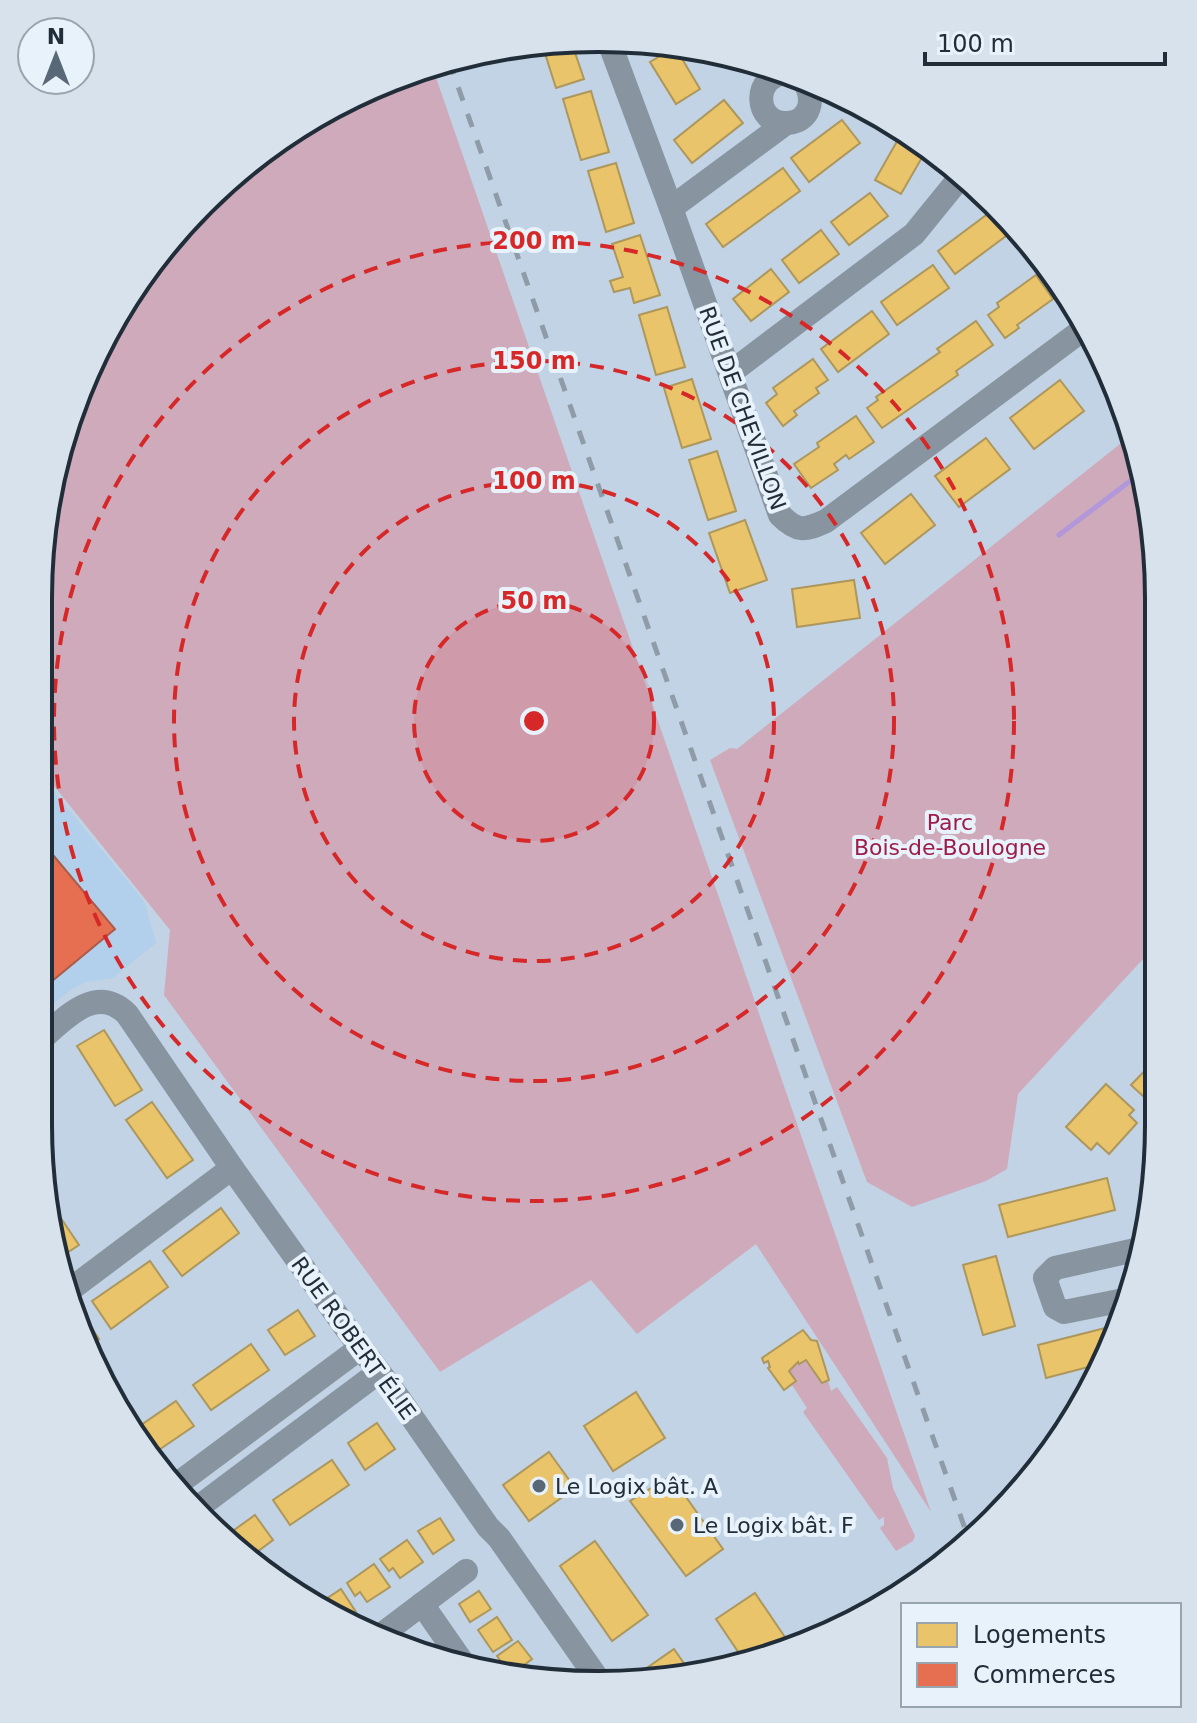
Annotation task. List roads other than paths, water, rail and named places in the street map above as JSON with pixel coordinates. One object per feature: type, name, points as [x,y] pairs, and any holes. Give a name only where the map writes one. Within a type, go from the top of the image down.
[{"type":"street","name":"RUE DE CHEVILLON","points":[[613,52],[780,515],[792,527],[808,529],[826,521],[1077,334]]},
{"type":"street","points":[[769,79],[761,95],[764,111],[770,118],[786,123]]},
{"type":"street","points":[[671,208],[786,123],[802,117],[810,104],[809,95]]},
{"type":"street","points":[[730,373],[914,234],[954,184]]},
{"type":"street","name":"RUE ROBERT ÉLIE","points":[[52,1030],[82,1005],[92,1001],[119,1006],[134,1022],[232,1168],[592,1671]]},
{"type":"street","points":[[77,1285],[232,1168]]},
{"type":"street","points":[[1115,1302],[1064,1312],[1055,1307],[1045,1278],[1055,1268],[1129,1251]]},
{"type":"street","points":[[183,1479],[360,1348]]},
{"type":"street","points":[[204,1503],[379,1372]]},
{"type":"street","points":[[389,1629],[466,1571]]},
{"type":"street","points":[[422,1604],[455,1651]]},
{"type":"waterway","points":[[1059,535],[1131,480]]},
{"type":"railway","points":[[453,72],[965,1529]]},
{"type":"place","name":"Le Logix bât. A","points":[[539,1486]]},
{"type":"place","name":"Le Logix bât. F","points":[[677,1525]]},
{"type":"park label","name":"Parc Bois-de-Boulogne","points":[[950,834]]}]
